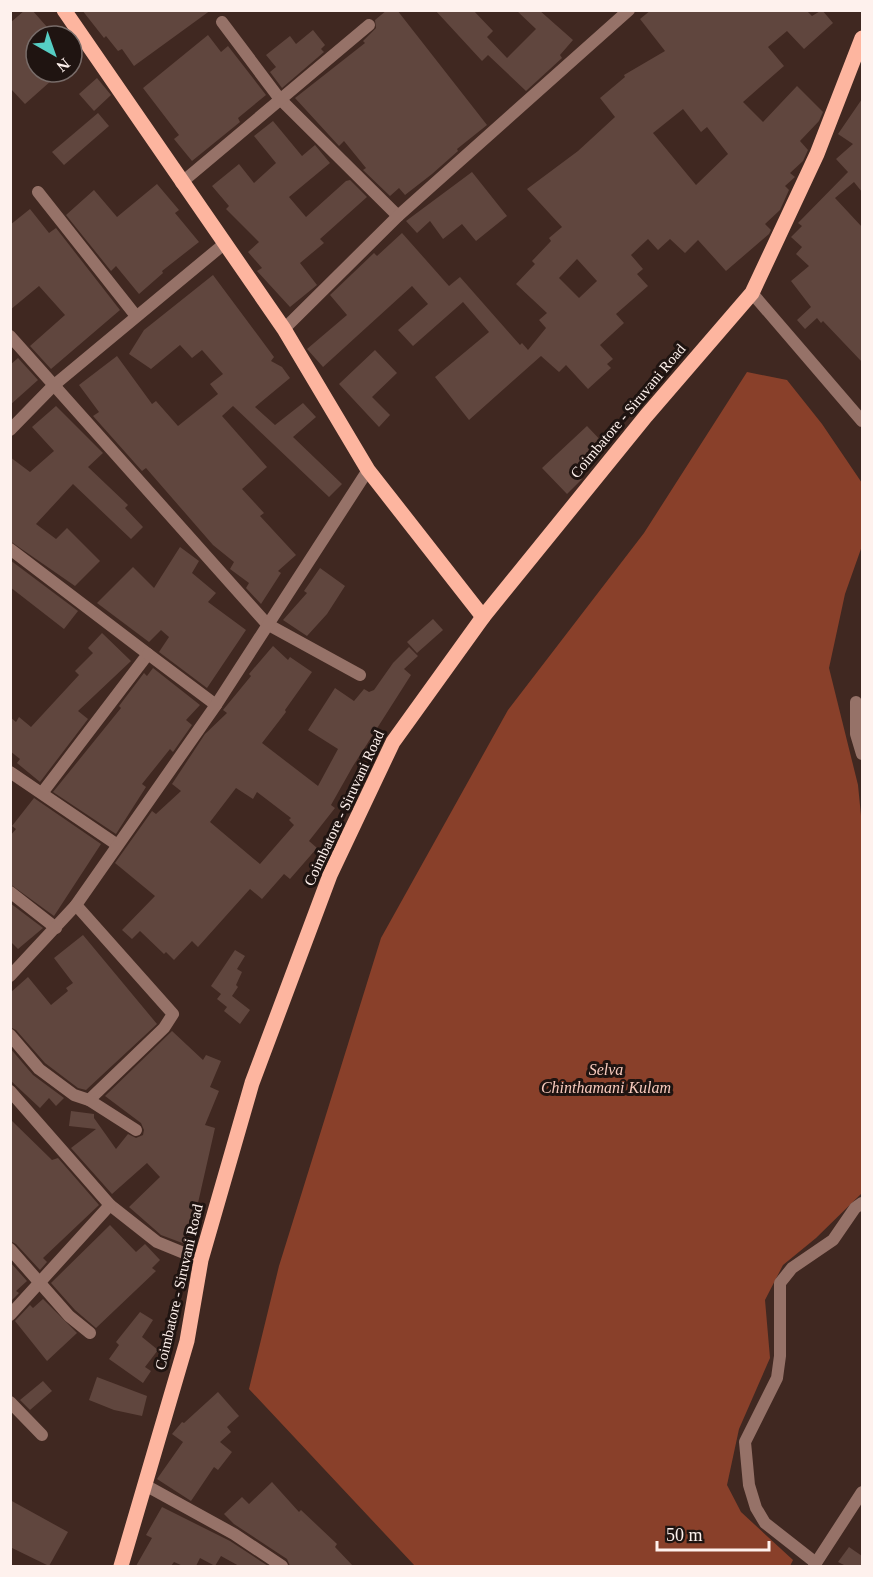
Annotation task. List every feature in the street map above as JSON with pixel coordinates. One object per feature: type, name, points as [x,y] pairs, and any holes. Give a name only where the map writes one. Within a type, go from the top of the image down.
[{"type":"main road","points":[[69,12],[181,183],[284,329],[368,470],[483,617]]},
{"type":"main road","name":"Coimbatore - Siruvani Road","points":[[121,1566],[187,1341],[201,1260],[252,1083],[330,875],[393,742],[483,617],[638,425],[752,292],[817,154],[862,38]]},
{"type":"street","points":[[284,329],[398,216],[629,10]]},
{"type":"street","points":[[222,22],[279,98],[398,216]]},
{"type":"street","points":[[181,183],[279,98],[369,25]]},
{"type":"street","points":[[38,192],[136,316]]},
{"type":"street","points":[[10,430],[53,386],[224,244]]},
{"type":"street","points":[[752,292],[862,421]]},
{"type":"street","points":[[10,336],[267,624],[360,675]]},
{"type":"street","points":[[10,976],[76,905],[116,844],[216,705],[368,470]]},
{"type":"street","points":[[10,549],[216,705]]},
{"type":"street","points":[[42,793],[148,654]]},
{"type":"street","points":[[856,702],[856,734],[862,754]]},
{"type":"street","points":[[10,772],[116,844]]},
{"type":"street","points":[[10,892],[56,928]]},
{"type":"street","points":[[76,905],[173,1014],[164,1028],[89,1100]]},
{"type":"street","points":[[10,1035],[39,1069],[74,1095],[89,1100],[136,1130]]},
{"type":"street","points":[[10,1091],[110,1206],[157,1242],[201,1260]]},
{"type":"street","points":[[862,1203],[855,1208],[833,1240],[792,1268],[780,1282],[780,1356],[777,1378],[746,1442],[749,1485],[756,1508],[765,1523],[815,1565],[862,1492]]},
{"type":"street","points":[[10,1315],[110,1206]]},
{"type":"street","points":[[10,1249],[69,1316],[90,1333]]},
{"type":"street","points":[[10,1402],[42,1435]]},
{"type":"street","points":[[145,1485],[234,1534],[282,1566]]},
{"type":"water","name":"Selva Chinthamani Kulam","points":[[747,372],[787,380],[822,424],[862,483],[862,546],[845,594],[829,668],[858,785],[862,826],[862,1193],[816,1238],[783,1265],[765,1300],[770,1358],[739,1429],[727,1485],[741,1512],[793,1560],[790,1566],[415,1566],[249,1389],[279,1266],[381,938],[508,710],[644,533]]},
{"type":"building","points":[[25,10],[32,10],[44,24],[24,24],[24,84],[48,84],[25,104],[10,88],[10,23]]},
{"type":"building","points":[[82,10],[211,10],[134,66],[122,49],[118,51],[106,36],[104,38]]},
{"type":"building","points":[[387,10],[397,10],[487,125],[405,195],[399,188],[390,196],[363,170],[366,168],[344,141],[339,146],[295,98],[365,43],[363,41],[376,28],[375,20]]},
{"type":"building","points":[[435,10],[473,10],[493,31],[487,37],[507,58],[536,29],[516,10],[539,10],[573,40],[560,55],[562,58],[526,91],[488,55],[482,61]]},
{"type":"building","points":[[651,10],[806,10],[812,16],[822,10],[833,23],[804,49],[787,31],[768,47],[784,66],[743,102],[763,122],[797,86],[823,112],[819,121],[800,141],[808,150],[803,161],[790,173],[795,177],[785,186],[789,190],[780,210],[765,224],[771,230],[769,234],[726,271],[698,240],[685,253],[670,239],[658,250],[648,239],[631,255],[643,269],[637,274],[648,286],[616,314],[624,323],[600,345],[613,359],[607,364],[611,368],[588,389],[566,365],[559,372],[541,356],[469,420],[435,377],[489,332],[463,302],[413,346],[398,330],[428,304],[412,286],[323,367],[307,349],[347,315],[330,295],[374,253],[377,256],[402,233],[449,286],[460,277],[520,345],[522,343],[528,350],[546,328],[539,320],[547,313],[516,284],[535,264],[532,261],[551,241],[549,238],[562,227],[527,189],[578,151],[615,117],[600,98],[625,77],[624,75],[665,51],[640,19]],"holes":[[[683,109],[701,132],[707,127],[728,154],[696,185],[653,133]],[[577,259],[597,281],[579,298],[559,278]]]},
{"type":"building","points":[[313,30],[325,45],[321,49],[324,52],[282,88],[270,72],[276,67],[266,55],[290,36],[296,44]]},
{"type":"building","points":[[208,35],[221,52],[228,46],[266,95],[238,118],[240,122],[192,161],[174,139],[179,135],[143,88]]},
{"type":"building","points":[[97,78],[111,95],[94,111],[79,94]]},
{"type":"building","points":[[862,99],[862,192],[854,182],[835,198],[862,227],[862,362],[823,321],[821,323],[817,318],[805,329],[797,320],[811,307],[791,281],[809,266],[796,254],[802,247],[791,237],[802,226],[798,223],[848,172],[836,159],[853,144],[838,134]]},
{"type":"building","points":[[98,113],[109,126],[64,165],[52,152]]},
{"type":"building","points":[[273,121],[302,156],[315,145],[330,163],[289,197],[306,217],[346,181],[350,180],[367,197],[320,239],[324,243],[300,263],[317,285],[290,307],[257,271],[262,268],[248,252],[259,242],[226,209],[229,206],[212,186],[239,164],[254,183],[276,163],[254,136]]},
{"type":"building","points":[[472,172],[507,216],[476,241],[462,224],[443,239],[430,221],[417,233],[406,221]]},
{"type":"building","points":[[157,184],[179,210],[175,213],[199,242],[162,271],[163,273],[139,294],[116,266],[111,271],[66,215],[94,190],[117,217]]},
{"type":"building","points":[[30,209],[49,233],[56,228],[120,310],[51,369],[30,346],[65,315],[39,286],[10,310],[10,225]]},
{"type":"building","points":[[213,275],[274,357],[271,361],[282,367],[290,378],[255,407],[275,425],[303,403],[316,417],[293,437],[342,484],[329,497],[233,406],[222,416],[267,467],[242,489],[264,513],[260,516],[296,555],[278,571],[281,573],[261,604],[246,588],[249,583],[230,569],[234,562],[213,545],[146,468],[142,471],[93,416],[99,412],[79,385],[117,356],[152,404],[156,401],[178,426],[218,394],[210,384],[223,374],[202,350],[192,358],[180,345],[151,369],[129,354],[144,330]]},
{"type":"building","points":[[375,350],[397,373],[372,397],[390,415],[379,427],[339,384]]},
{"type":"building","points":[[18,358],[38,380],[10,405],[10,365]]},
{"type":"building","points":[[56,406],[103,453],[88,467],[128,505],[125,508],[143,527],[131,539],[73,484],[36,524],[56,539],[67,528],[100,561],[75,586],[10,541],[10,457],[30,472],[54,451],[32,427]]},
{"type":"building","points":[[587,426],[605,445],[576,472],[582,479],[567,494],[542,468]]},
{"type":"building","points":[[180,547],[199,561],[192,573],[216,593],[208,602],[246,630],[207,688],[159,652],[169,637],[161,630],[149,642],[97,603],[133,567],[154,588]]},
{"type":"building","points":[[10,560],[78,611],[64,629],[10,587]]},
{"type":"building","points":[[320,568],[345,586],[327,614],[307,636],[283,620],[307,593],[304,591]]},
{"type":"building","points":[[433,619],[443,630],[417,653],[407,642]]},
{"type":"building","points":[[102,633],[131,661],[78,711],[88,719],[40,782],[17,763],[20,759],[10,751],[10,717],[16,722],[19,717],[31,727],[79,675],[75,671],[93,653],[88,648]]},
{"type":"building","points":[[273,646],[288,660],[290,657],[312,672],[262,743],[318,786],[338,749],[308,730],[335,688],[354,701],[364,689],[369,692],[374,690],[393,663],[409,647],[418,656],[404,669],[411,675],[353,766],[331,805],[335,808],[309,841],[317,848],[290,879],[284,874],[262,899],[250,889],[198,947],[192,941],[174,960],[166,952],[164,954],[140,931],[132,939],[122,930],[155,896],[115,863],[152,811],[156,814],[181,791],[172,784],[205,734],[227,713],[223,710],[251,676],[249,674]],"holes":[[[236,788],[253,799],[257,792],[291,818],[289,820],[294,825],[260,864],[210,822]]]},
{"type":"building","points":[[153,668],[200,705],[186,720],[192,725],[173,752],[170,749],[142,784],[146,787],[116,834],[53,792],[121,708],[119,706],[144,673],[147,676]]},
{"type":"building","points":[[34,798],[101,844],[54,916],[10,884],[10,836],[16,829],[12,826]]},
{"type":"building","points":[[10,903],[43,928],[18,949],[10,941]]},
{"type":"building","points":[[83,935],[157,1024],[86,1090],[78,1088],[45,1063],[16,1030],[10,1027],[10,993],[28,977],[51,1005],[68,991],[66,988],[73,983],[54,958]]},
{"type":"building","points":[[235,950],[245,956],[237,969],[242,972],[236,985],[238,987],[232,996],[250,1010],[240,1024],[224,1011],[227,1007],[217,999],[221,994],[211,986]]},
{"type":"building","points":[[172,1031],[203,1060],[206,1055],[221,1061],[210,1087],[219,1091],[205,1125],[215,1128],[193,1225],[185,1244],[161,1235],[129,1207],[160,1177],[147,1163],[112,1194],[71,1148],[96,1129],[69,1126],[71,1111],[94,1114],[94,1118],[116,1149],[128,1134],[136,1138],[143,1135],[144,1130],[141,1123],[105,1096]]},
{"type":"building","points":[[10,1048],[33,1075],[64,1098],[56,1106],[49,1098],[40,1108],[10,1080]]},
{"type":"building","points":[[10,1119],[52,1160],[58,1158],[99,1205],[43,1258],[47,1262],[40,1270],[16,1244],[10,1241]]},
{"type":"building","points":[[110,1225],[136,1252],[145,1244],[160,1260],[152,1268],[156,1271],[96,1328],[75,1310],[51,1283]]},
{"type":"building","points":[[10,1262],[27,1281],[16,1291],[19,1293],[10,1302]]},
{"type":"building","points":[[43,1299],[77,1333],[47,1361],[15,1321],[30,1305],[33,1308]]},
{"type":"building","points":[[140,1312],[153,1320],[142,1337],[158,1350],[145,1367],[151,1371],[143,1383],[109,1359],[119,1345],[116,1342]]},
{"type":"building","points":[[97,1377],[147,1396],[142,1416],[114,1410],[89,1400]]},
{"type":"building","points":[[43,1381],[52,1391],[30,1410],[20,1400]]},
{"type":"building","points":[[218,1392],[239,1416],[227,1427],[231,1432],[220,1442],[232,1452],[218,1470],[214,1467],[191,1501],[157,1479],[183,1442],[172,1434],[182,1422],[184,1423]]},
{"type":"building","points":[[272,1482],[299,1512],[301,1510],[337,1544],[335,1547],[353,1566],[290,1566],[287,1559],[234,1524],[224,1514],[242,1497],[249,1504]]},
{"type":"building","points":[[10,1500],[68,1532],[49,1566],[10,1547]]},
{"type":"building","points":[[162,1507],[230,1541],[268,1566],[239,1566],[221,1556],[215,1566],[200,1558],[196,1566],[183,1566],[174,1562],[171,1566],[136,1566],[152,1538],[146,1535]]},
{"type":"building","points":[[849,1547],[862,1556],[862,1566],[846,1566],[838,1562]]}]
